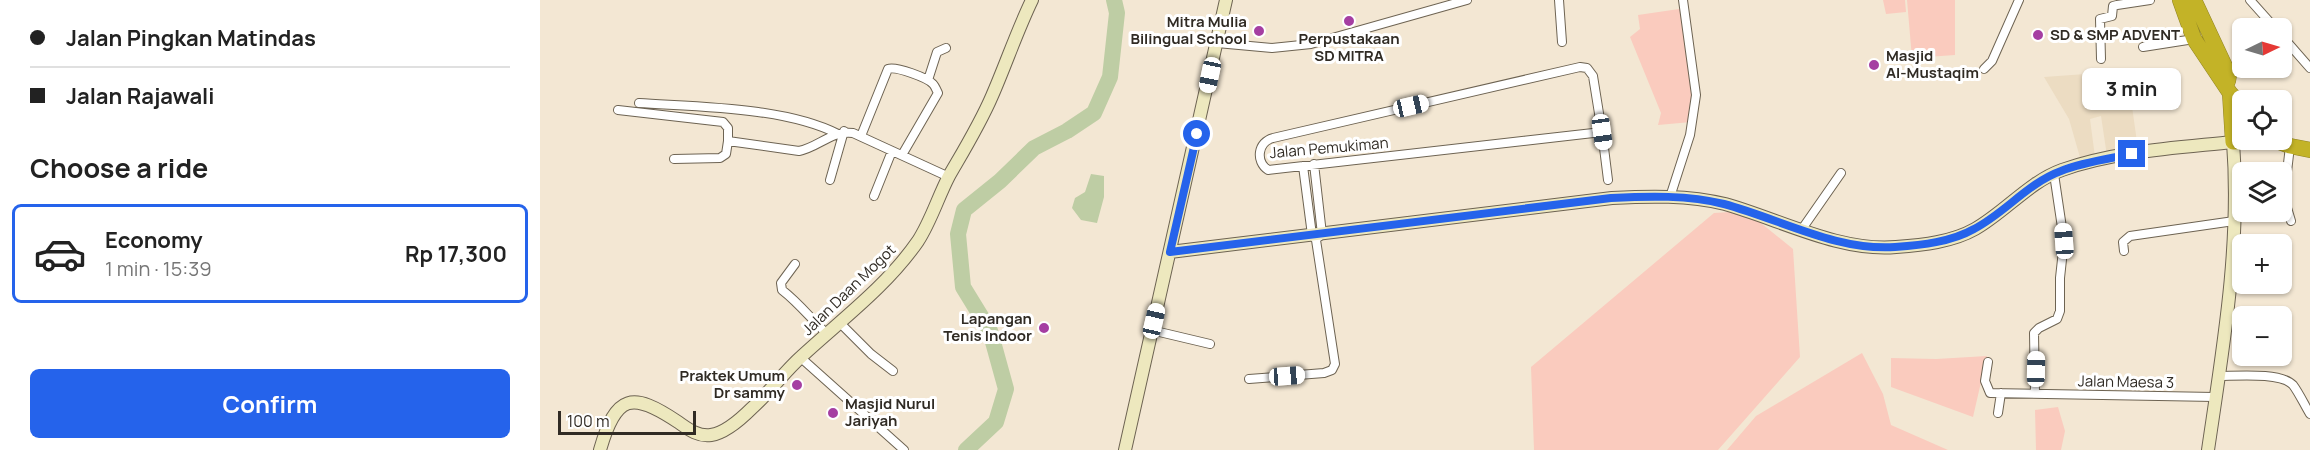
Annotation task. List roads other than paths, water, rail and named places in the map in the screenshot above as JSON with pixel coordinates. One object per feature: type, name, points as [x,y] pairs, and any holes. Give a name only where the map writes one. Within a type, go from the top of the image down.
[{"type":"highway","points":[[2180,0],[2194,39],[2232,94]]},
{"type":"highway","points":[[2194,0],[2229,75],[2232,142]]},
{"type":"highway","points":[[2292,146],[2310,150]]},
{"type":"street","name":"Jalan Daan Mogot","points":[[600,450],[617,409],[627,402],[639,401],[650,405],[701,435],[712,435],[722,431],[752,409],[800,357],[840,322],[913,248],[924,232],[949,177],[991,97],[1032,0]]},
{"type":"street","points":[[1125,450],[1226,0]]},
{"type":"street","points":[[1217,43],[1272,48],[1311,44],[1467,0]]},
{"type":"street","points":[[1559,0],[1562,42]]},
{"type":"street","points":[[1670,197],[1695,112],[1693,60],[1683,0]]},
{"type":"street","points":[[1984,69],[1992,61],[2019,0]]},
{"type":"street","points":[[2101,58],[2100,19],[2112,16],[2113,6],[2150,0]]},
{"type":"street","points":[[2250,0],[2266,18]]},
{"type":"street","points":[[2143,47],[2194,39]]},
{"type":"street","points":[[2292,47],[2310,68]]},
{"type":"street","points":[[928,80],[937,52],[946,48]]},
{"type":"street","name":"Jalan Pemukiman","points":[[1581,67],[1587,68],[1593,76],[1602,132],[1314,164],[1268,170],[1262,165],[1259,149],[1265,140],[1581,67]]},
{"type":"street","points":[[861,136],[888,69],[897,68],[928,80],[938,93],[903,155]]},
{"type":"street","points":[[639,103],[744,110],[818,124],[841,133],[861,136],[949,177]]},
{"type":"street","points":[[618,110],[723,122],[728,128],[726,154],[720,158],[674,159]]},
{"type":"street","points":[[1602,132],[1608,180]]},
{"type":"street","points":[[728,141],[799,151],[841,133]]},
{"type":"street","points":[[830,180],[841,133]]},
{"type":"street","points":[[1170,252],[1317,236],[1611,198],[1670,197],[1724,204],[1832,239],[1876,247],[1925,244],[1961,236],[1976,229],[2018,197],[2054,174],[2090,162],[2132,154],[2232,142]]},
{"type":"street","points":[[874,196],[892,151]]},
{"type":"street","points":[[1314,164],[1317,236]]},
{"type":"street","points":[[1249,379],[1324,373],[1332,369],[1335,364],[1317,236],[1303,165]]},
{"type":"street","points":[[1802,229],[1841,173]]},
{"type":"street","points":[[2035,394],[2034,333],[2057,319],[2060,311],[2060,278],[2064,241],[2054,174]]},
{"type":"street","points":[[2124,251],[2123,242],[2130,237],[2232,221]]},
{"type":"street","points":[[2208,450],[2232,262],[2234,222]]},
{"type":"street","points":[[795,264],[781,283],[782,290],[801,305],[827,334]]},
{"type":"street","points":[[840,322],[871,354],[893,371]]},
{"type":"street","points":[[1151,330],[1210,344]]},
{"type":"street","points":[[800,357],[904,450]]},
{"type":"street","points":[[1988,362],[1985,381],[1988,392],[2001,393],[1998,413]]},
{"type":"street","points":[[2219,376],[2263,376],[2286,380],[2292,384],[2310,414]]},
{"type":"street","name":"Jalan Maesa 3","points":[[2001,393],[2215,397]]},
{"type":"waterway","points":[[966,450],[996,422],[1006,389],[990,331],[963,287],[958,234],[964,210],[1000,181],[1034,148],[1067,131],[1094,113],[1110,77],[1117,13],[1114,0]]},
{"type":"place","name":"Perpustakaan SD MITRA","points":[[1349,21]]},
{"type":"place","name":"Mitra Mulia Bilingual School","points":[[1259,31]]},
{"type":"place","name":"SD & SMP ADVENT","points":[[2038,35]]},
{"type":"place","name":"Masjid Al-Mustaqim","points":[[1874,65]]},
{"type":"place","name":"Lapangan Tenis Indoor","points":[[1044,328]]},
{"type":"place","name":"Praktek Umum Dr sammy","points":[[797,385]]},
{"type":"place","name":"Masjid Nurul Jariyah","points":[[833,413]]}]
